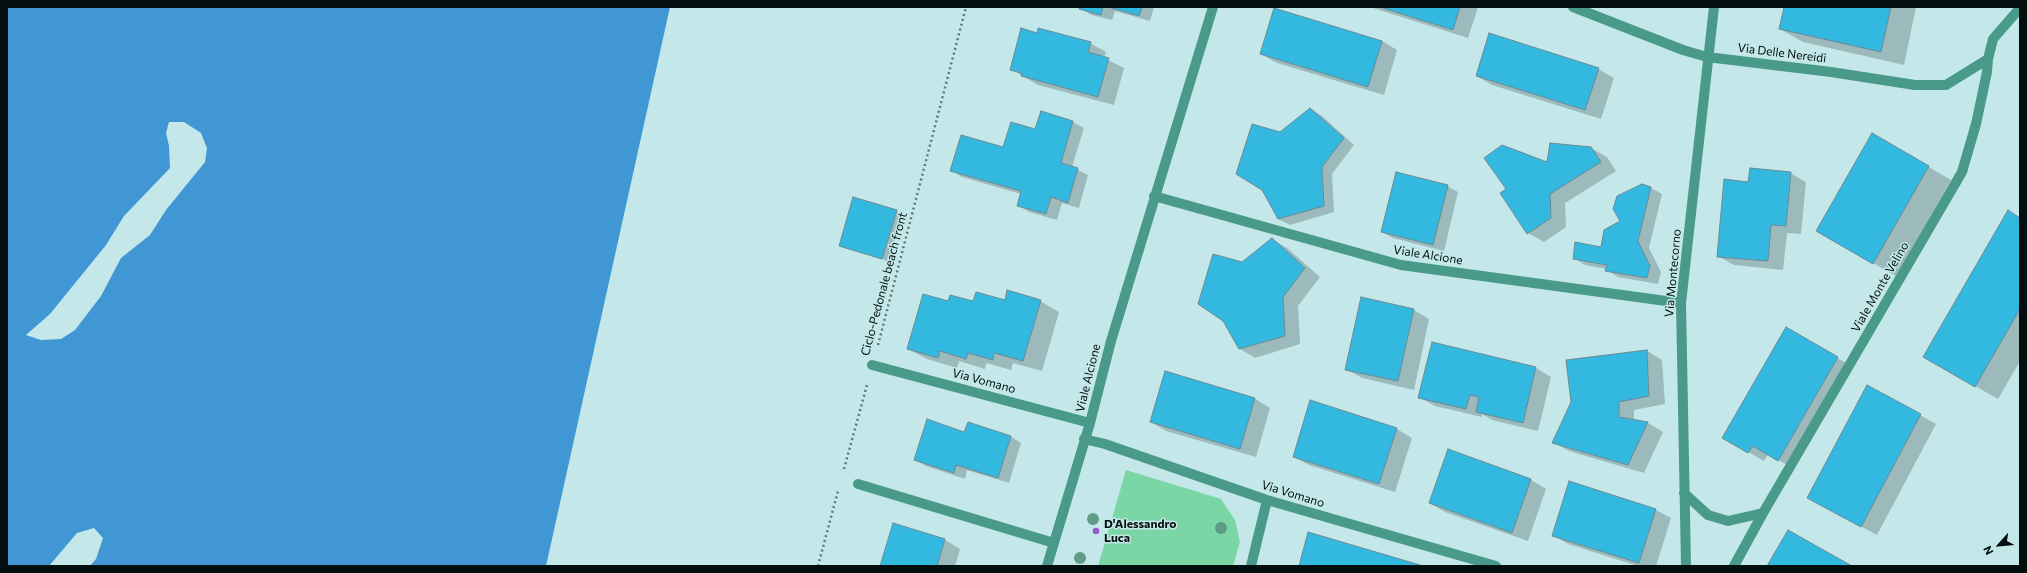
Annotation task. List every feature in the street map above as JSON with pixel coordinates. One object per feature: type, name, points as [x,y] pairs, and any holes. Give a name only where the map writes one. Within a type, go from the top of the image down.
[{"type":"street","name":"Viale Alcione","points":[[1047,566],[1084,438],[1090,423],[1111,341],[1154,196],[1213,7]]},
{"type":"street","name":"Via Delle Nereidi","points":[[1573,7],[1683,50],[1707,57],[1831,72],[1916,85],[1946,85],[1988,59]]},
{"type":"street","name":"Via Montecorno","points":[[1686,566],[1681,303],[1707,57],[1714,7]]},
{"type":"street","name":"Viale Monte Velino","points":[[1734,566],[1763,513],[1962,172],[1976,124],[1993,39],[2018,10]]},
{"type":"street","name":"Viale Alcione","points":[[1154,196],[1401,266],[1681,303]]},
{"type":"street","name":"Via Vomano","points":[[872,365],[1090,423]]},
{"type":"street","name":"Via Vomano","points":[[1084,438],[1267,500],[1496,566]]},
{"type":"street","points":[[858,484],[1054,543]]},
{"type":"street","points":[[1684,492],[1708,515],[1728,521],[1763,513]]},
{"type":"street","points":[[1251,566],[1267,500]]},
{"type":"path","name":"Ciclo-Pedonale beach front","points":[[842,477],[966,7]]},
{"type":"path","points":[[818,566],[840,484]]},
{"type":"green space","points":[[1126,470],[1221,499],[1235,520],[1240,542],[1233,566],[1098,566]]},
{"type":"water","points":[[7,7],[670,7],[546,566],[7,566]]},
{"type":"pier","points":[[169,122],[184,122],[201,133],[207,148],[205,162],[166,210],[150,235],[121,258],[101,296],[75,330],[61,339],[41,340],[26,335],[50,314],[106,245],[124,216],[170,168],[169,146],[166,133]]},
{"type":"pier","points":[[94,528],[103,538],[96,559],[90,566],[49,566],[77,533]]},
{"type":"building","points":[[1079,7],[1103,7],[1101,15],[1079,9]]},
{"type":"building","points":[[1108,7],[1142,7],[1139,16]]},
{"type":"building","points":[[1380,7],[1460,7],[1453,30]]},
{"type":"building","points":[[1784,7],[1891,7],[1881,52],[1779,29]]},
{"type":"building","points":[[1274,8],[1382,41],[1368,87],[1260,54]]},
{"type":"building","points":[[1021,28],[1037,33],[1038,28],[1091,42],[1088,52],[1109,58],[1098,97],[1021,76],[1022,73],[1010,70]]},
{"type":"building","points":[[1489,33],[1599,68],[1585,110],[1476,76]]},
{"type":"building","points":[[1310,108],[1344,138],[1322,167],[1324,206],[1278,219],[1262,190],[1236,174],[1252,124],[1280,132]]},
{"type":"building","points":[[1041,111],[1073,121],[1061,163],[1078,168],[1068,203],[1051,197],[1046,214],[1017,206],[1021,191],[950,171],[961,135],[1003,147],[1011,122],[1035,129]]},
{"type":"building","points":[[1872,133],[1929,166],[1873,264],[1816,231]]},
{"type":"building","points":[[1550,143],[1591,147],[1601,162],[1550,194],[1551,218],[1527,234],[1500,193],[1506,189],[1484,158],[1502,145],[1547,162]]},
{"type":"building","points":[[1750,168],[1791,172],[1786,226],[1771,225],[1768,261],[1717,257],[1724,179],[1748,182]]},
{"type":"building","points":[[1396,172],[1448,185],[1433,245],[1381,232]]},
{"type":"building","points":[[1642,184],[1651,187],[1638,241],[1650,266],[1647,278],[1605,271],[1607,265],[1573,259],[1575,242],[1601,247],[1604,230],[1620,221],[1613,209],[1617,196]]},
{"type":"building","points":[[853,197],[897,210],[882,259],[839,246]]},
{"type":"building","points":[[2008,210],[2020,218],[2020,309],[1975,387],[1923,357]]},
{"type":"building","points":[[1272,238],[1305,268],[1283,297],[1285,336],[1239,349],[1223,321],[1198,304],[1213,254],[1242,262]]},
{"type":"building","points":[[1007,290],[1041,300],[1023,361],[994,353],[993,360],[968,353],[966,359],[940,351],[938,358],[907,349],[923,294],[948,301],[950,295],[973,301],[976,292],[1005,300]]},
{"type":"building","points":[[1361,297],[1414,309],[1398,381],[1345,370]]},
{"type":"building","points":[[1786,327],[1838,357],[1778,461],[1753,446],[1748,453],[1722,438]]},
{"type":"building","points":[[1432,342],[1536,367],[1523,423],[1476,412],[1479,397],[1470,395],[1466,409],[1418,398]]},
{"type":"building","points":[[1647,350],[1649,396],[1619,402],[1619,417],[1648,422],[1628,465],[1552,443],[1571,402],[1566,360]]},
{"type":"building","points":[[1165,371],[1255,398],[1240,449],[1150,422]]},
{"type":"building","points":[[1867,385],[1921,414],[1861,527],[1807,498]]},
{"type":"building","points":[[1310,400],[1397,428],[1379,484],[1293,457]]},
{"type":"building","points":[[927,419],[964,432],[968,422],[1011,436],[998,478],[956,465],[954,473],[914,460]]},
{"type":"building","points":[[1448,449],[1531,479],[1512,533],[1429,503]]},
{"type":"building","points":[[1569,481],[1656,509],[1639,563],[1552,536]]},
{"type":"building","points":[[893,523],[945,539],[937,566],[880,566]]},
{"type":"building","points":[[1788,530],[1852,566],[1767,566]]},
{"type":"building","points":[[1308,532],[1420,565],[1420,566],[1299,566]]},
{"type":"place","name":"D'Alessandro Luca","points":[[1096,531]]}]
